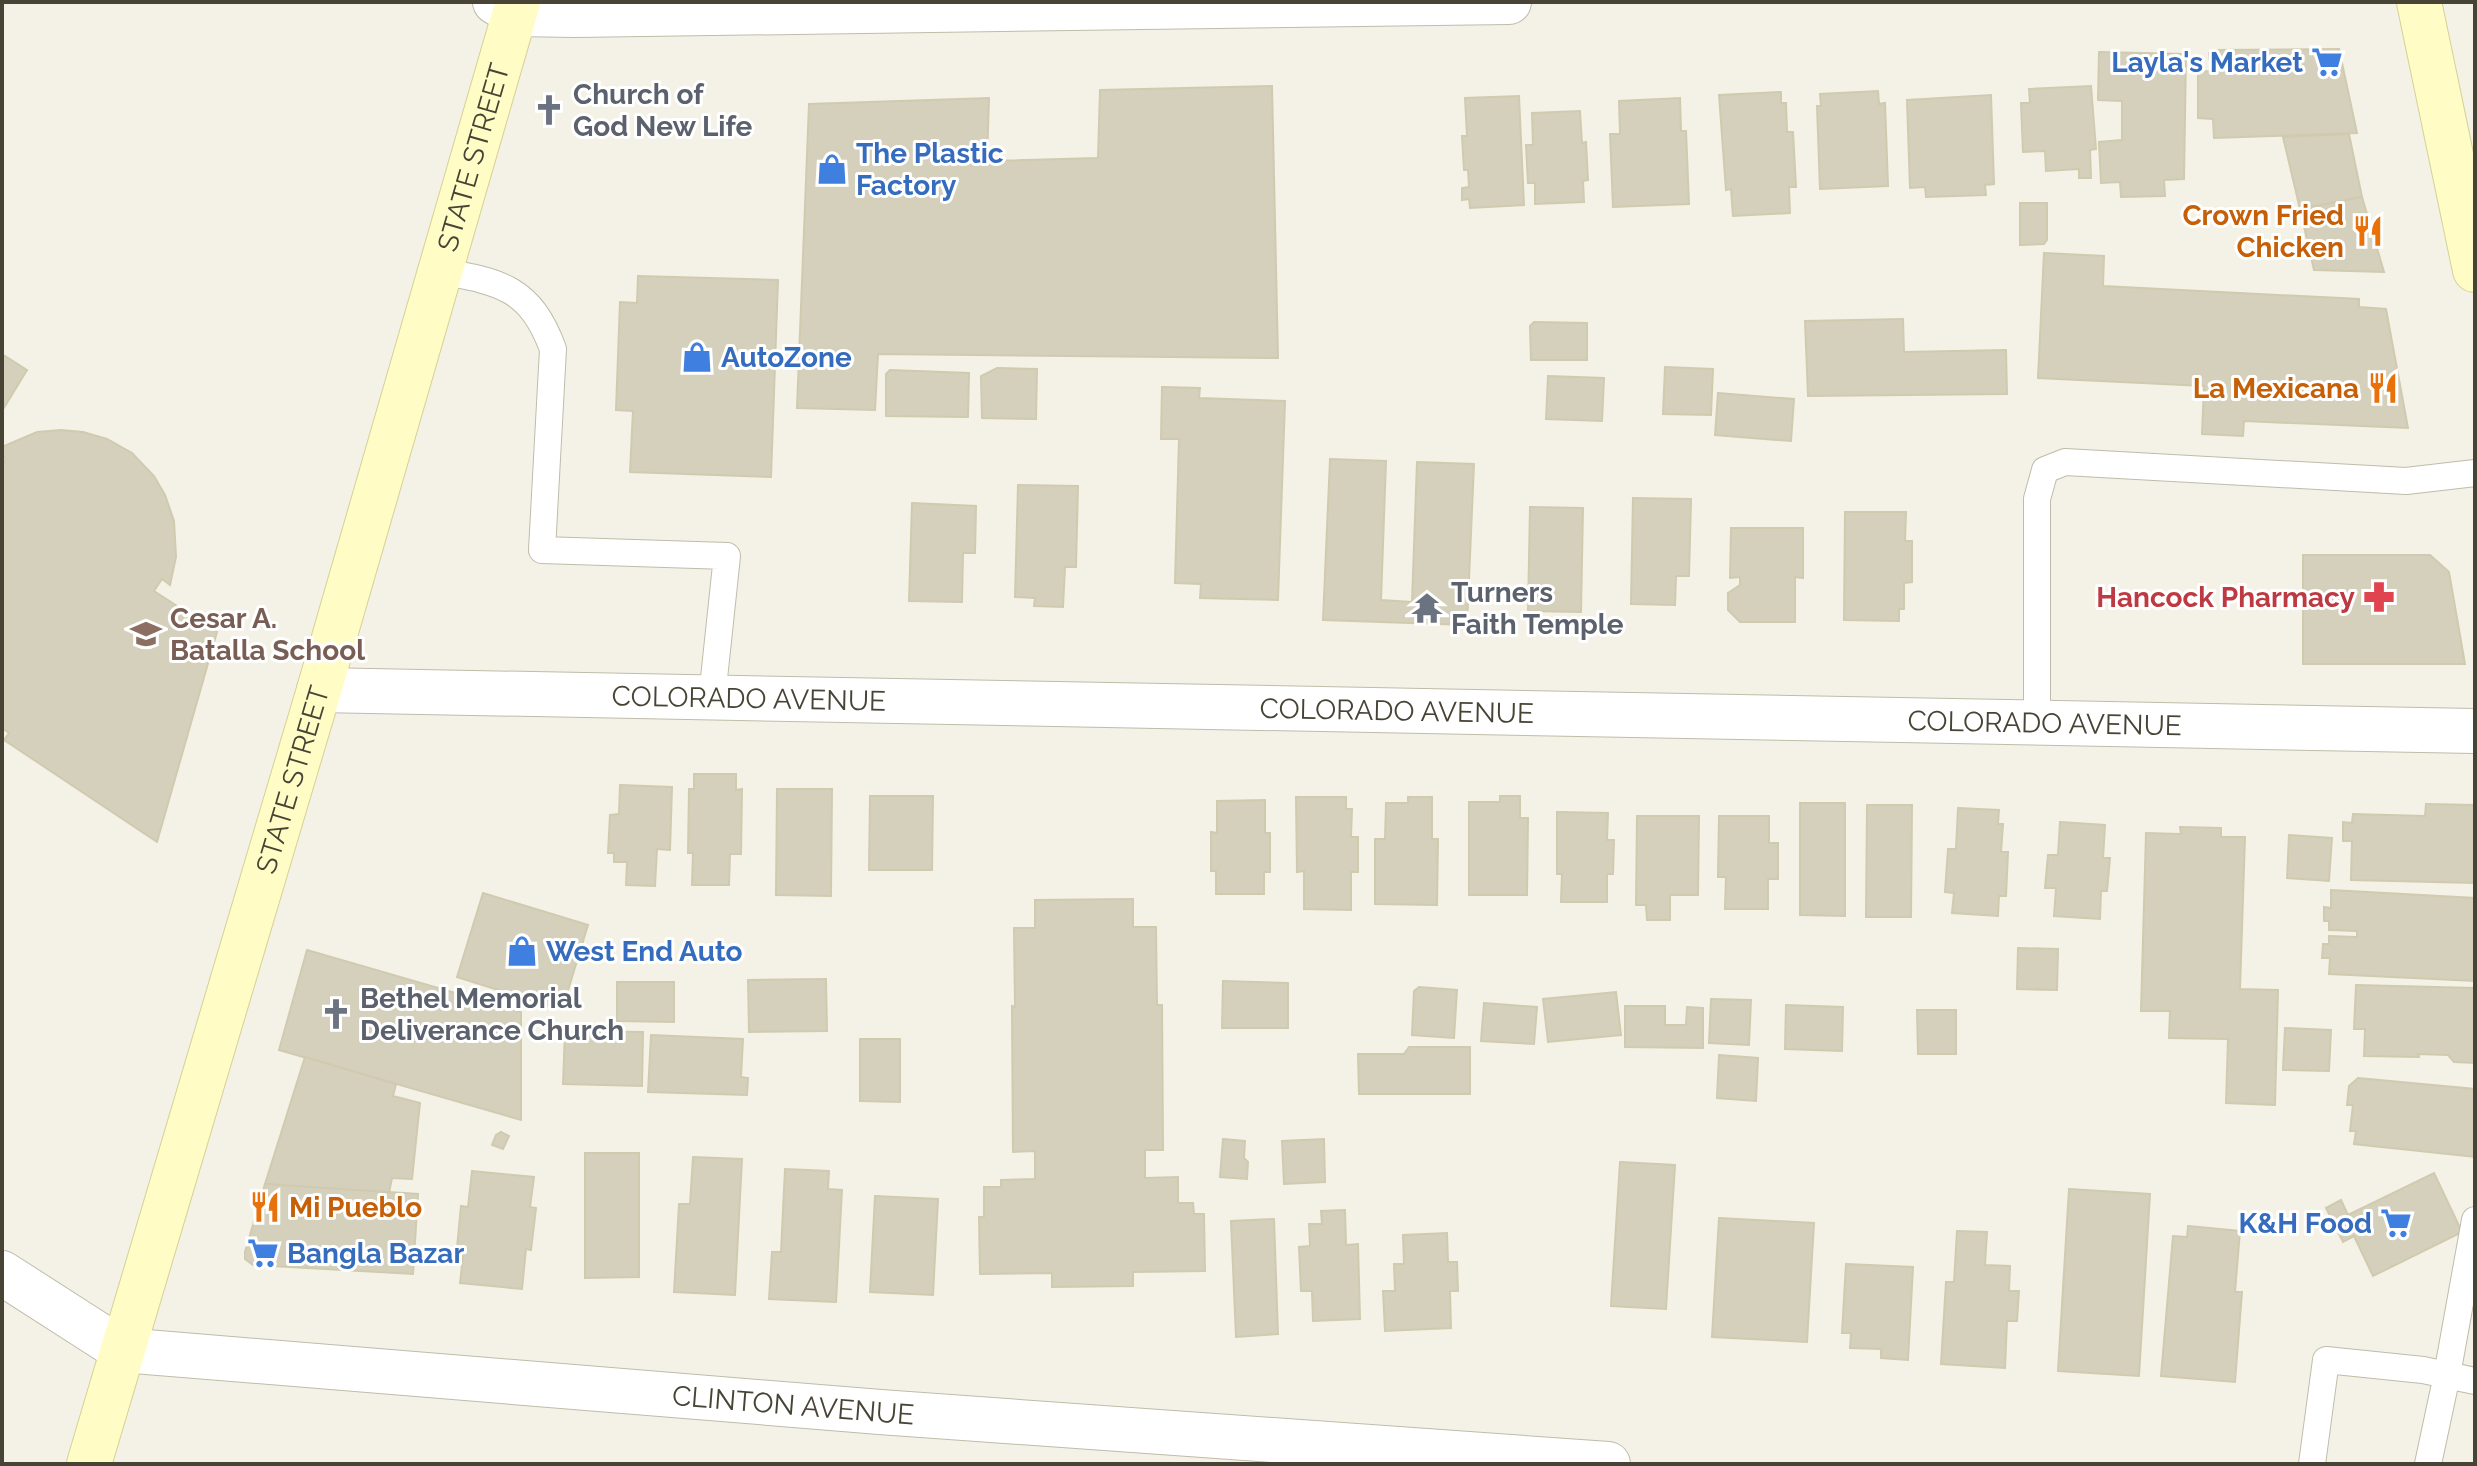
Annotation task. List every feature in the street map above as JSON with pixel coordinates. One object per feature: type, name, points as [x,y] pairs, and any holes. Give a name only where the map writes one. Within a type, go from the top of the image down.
[{"type":"main road","points":[[2419,2],[2475,270]]},
{"type":"main road","name":"STATE STREET","points":[[89,1464],[440,271],[509,6]]},
{"type":"street","points":[[509,6],[1509,2]]},
{"type":"street","name":"COLORADO AVENUE","points":[[319,690],[2475,731]]},
{"type":"street","name":"CLINTON AVENUE","points":[[2,1273],[122,1350],[880,1412],[1608,1464]]},
{"type":"lane","points":[[440,271],[494,281],[529,304],[543,323],[553,349],[542,550],[727,556],[712,697]]},
{"type":"lane","points":[[2037,723],[2037,499],[2045,470],[2065,462],[2406,481],[2475,473]]},
{"type":"lane","points":[[2428,1464],[2475,1220]]},
{"type":"lane","points":[[2312,1464],[2326,1360],[2423,1370],[2475,1381]]},
{"type":"building","points":[[2339,49],[2357,133],[2214,138],[2213,119],[2198,118],[2198,72],[2211,71],[2209,53],[2213,50]]},
{"type":"building","points":[[2099,52],[2186,54],[2184,179],[2164,180],[2165,196],[2121,197],[2120,182],[2101,183],[2099,142],[2122,140],[2122,101],[2098,100]]},
{"type":"building","points":[[1272,86],[1278,358],[878,354],[875,410],[797,408],[809,104],[989,98],[987,161],[1098,158],[1100,90]]},
{"type":"building","points":[[2091,86],[2096,149],[2090,150],[2091,178],[2079,178],[2079,169],[2046,171],[2045,151],[2023,152],[2021,103],[2030,103],[2029,89]]},
{"type":"building","points":[[1878,91],[1879,104],[1885,103],[1888,186],[1820,189],[1817,106],[1821,106],[1820,94]]},
{"type":"building","points":[[1781,92],[1781,103],[1786,103],[1787,132],[1793,132],[1796,187],[1789,187],[1790,213],[1733,216],[1731,189],[1726,190],[1719,95]]},
{"type":"building","points":[[1991,95],[1994,184],[1985,185],[1986,195],[1926,197],[1925,187],[1910,188],[1907,100]]},
{"type":"building","points":[[1519,96],[1524,205],[1470,208],[1469,199],[1462,200],[1462,188],[1469,187],[1468,170],[1464,170],[1462,136],[1467,136],[1465,98]]},
{"type":"building","points":[[1680,98],[1681,131],[1686,131],[1689,204],[1613,207],[1610,134],[1620,134],[1619,101]]},
{"type":"building","points":[[1580,111],[1588,180],[1583,181],[1584,202],[1535,204],[1535,183],[1528,183],[1526,145],[1533,145],[1532,113]]},
{"type":"building","points":[[2349,134],[2362,197],[2300,209],[2283,137]]},
{"type":"building","points":[[2362,197],[2384,272],[2314,270],[2300,209]]},
{"type":"building","points":[[2020,203],[2047,203],[2047,240],[2044,244],[2020,245]]},
{"type":"building","points":[[2044,253],[2104,256],[2103,286],[2359,299],[2359,307],[2386,309],[2408,428],[2244,421],[2243,436],[2202,434],[2204,386],[2038,378]]},
{"type":"building","name":"AutoZone","points":[[638,276],[778,280],[771,477],[630,472],[633,411],[616,410],[620,302],[637,303]]},
{"type":"building","points":[[1903,319],[1904,352],[2006,350],[2007,394],[1808,396],[1805,321]]},
{"type":"building","points":[[1534,322],[1587,323],[1587,360],[1531,360],[1530,326]]},
{"type":"building","points":[[2,354],[27,370],[2,411]]},
{"type":"building","points":[[1665,367],[1713,369],[1711,415],[1663,414]]},
{"type":"building","points":[[997,368],[1037,369],[1036,419],[982,418],[981,376]]},
{"type":"building","points":[[890,370],[969,373],[968,417],[886,416],[886,374]]},
{"type":"building","points":[[1548,376],[1604,378],[1602,421],[1546,419]]},
{"type":"building","points":[[1162,387],[1200,388],[1199,398],[1285,401],[1278,600],[1200,598],[1201,584],[1175,583],[1179,439],[1161,439]]},
{"type":"building","points":[[1718,393],[1794,399],[1791,441],[1715,435]]},
{"type":"building","points":[[61,430],[107,439],[132,453],[154,476],[174,521],[176,557],[170,585],[162,579],[154,591],[217,632],[157,842],[4,740],[9,733],[2,728],[2,465],[6,459],[2,455],[2,447],[37,432]]},
{"type":"building","points":[[1330,459],[1386,461],[1381,600],[1412,602],[1417,462],[1474,464],[1467,625],[1323,620]]},
{"type":"building","points":[[1018,485],[1078,486],[1076,567],[1065,567],[1063,607],[1034,606],[1035,598],[1015,597]]},
{"type":"building","points":[[1633,498],[1691,499],[1689,576],[1676,576],[1675,605],[1631,604]]},
{"type":"building","points":[[912,503],[976,506],[975,553],[963,553],[962,602],[909,601]]},
{"type":"building","points":[[1530,507],[1583,508],[1581,612],[1528,611]]},
{"type":"building","points":[[1845,512],[1906,512],[1905,541],[1912,541],[1912,582],[1904,583],[1904,609],[1899,609],[1899,621],[1844,620]]},
{"type":"building","points":[[1731,528],[1803,528],[1803,578],[1795,577],[1795,622],[1740,622],[1728,610],[1728,593],[1740,585],[1740,577],[1730,578]]},
{"type":"building","name":"Hancock Pharmacy","points":[[2303,555],[2430,555],[2449,572],[2465,664],[2303,664]]},
{"type":"building","points":[[694,774],[736,774],[736,790],[742,789],[741,854],[730,854],[729,885],[692,885],[693,853],[688,853],[689,789],[694,789]]},
{"type":"building","points":[[620,785],[672,787],[670,850],[657,849],[655,886],[626,885],[627,862],[614,862],[614,853],[608,853],[610,815],[619,814]]},
{"type":"building","points":[[777,789],[832,789],[831,896],[776,895]]},
{"type":"building","points":[[870,796],[933,796],[932,870],[869,870]]},
{"type":"building","points":[[1500,796],[1520,796],[1520,818],[1528,818],[1527,895],[1469,895],[1469,802],[1500,802]]},
{"type":"building","points":[[1296,797],[1346,797],[1346,809],[1352,809],[1351,837],[1358,837],[1358,872],[1351,872],[1351,910],[1304,909],[1304,871],[1297,872]]},
{"type":"building","points":[[1408,797],[1432,797],[1432,839],[1438,839],[1437,905],[1375,904],[1375,839],[1385,839],[1386,803],[1408,803]]},
{"type":"building","points":[[1265,800],[1265,833],[1270,833],[1270,872],[1264,872],[1264,894],[1216,894],[1216,871],[1211,871],[1211,832],[1217,833],[1217,801]]},
{"type":"building","points":[[1800,803],[1845,803],[1845,916],[1800,915]]},
{"type":"building","points":[[2426,804],[2475,805],[2475,883],[2351,880],[2352,841],[2343,841],[2343,822],[2352,823],[2353,814],[2425,816]]},
{"type":"building","points":[[1867,805],[1912,805],[1911,917],[1866,917]]},
{"type":"building","points":[[1958,808],[1999,810],[1998,824],[2003,824],[2001,852],[2008,852],[2006,896],[1999,896],[1998,916],[1952,913],[1954,893],[1945,892],[1948,849],[1956,849]]},
{"type":"building","points":[[1557,812],[1608,813],[1607,840],[1614,840],[1613,874],[1607,874],[1607,902],[1561,902],[1562,874],[1557,874]]},
{"type":"building","points":[[1637,816],[1699,816],[1698,895],[1670,895],[1670,920],[1647,920],[1646,905],[1636,905]]},
{"type":"building","points":[[1719,816],[1769,816],[1769,843],[1778,843],[1778,879],[1768,879],[1768,909],[1725,909],[1726,877],[1718,877]]},
{"type":"building","points":[[2060,822],[2105,825],[2103,858],[2110,858],[2107,891],[2101,891],[2100,919],[2054,916],[2056,888],[2045,888],[2048,855],[2058,855]]},
{"type":"building","points":[[2180,827],[2221,828],[2221,837],[2245,837],[2240,989],[2278,990],[2275,1105],[2226,1103],[2228,1039],[2169,1038],[2170,1011],[2141,1011],[2146,833],[2181,834]]},
{"type":"building","points":[[2289,835],[2332,838],[2329,881],[2287,878]]},
{"type":"building","points":[[2331,890],[2475,898],[2475,981],[2329,974],[2330,958],[2322,958],[2323,944],[2329,944],[2329,936],[2357,937],[2357,931],[2329,930],[2329,921],[2324,921],[2324,907],[2331,908]]},
{"type":"building","name":"West End Auto","points":[[483,893],[588,925],[562,1010],[457,977]]},
{"type":"building","points":[[1133,899],[1133,927],[1156,927],[1157,1005],[1162,1005],[1163,1150],[1145,1150],[1145,1178],[1178,1177],[1178,1203],[1193,1203],[1194,1214],[1204,1214],[1205,1271],[1133,1272],[1133,1286],[1052,1287],[1052,1273],[980,1274],[979,1217],[984,1217],[984,1187],[1001,1187],[1001,1180],[1035,1179],[1035,1151],[1013,1152],[1014,928],[1035,928],[1035,900]]},
{"type":"building","points":[[2018,948],[2058,949],[2057,990],[2017,989]]},
{"type":"building","points":[[307,950],[521,1012],[521,1120],[279,1050]]},
{"type":"building","points":[[826,979],[827,1031],[749,1032],[748,980]]},
{"type":"building","points":[[1223,981],[1288,983],[1288,1028],[1222,1028]]},
{"type":"building","points":[[617,982],[674,982],[674,1022],[617,1021]]},
{"type":"building","points":[[2356,985],[2475,988],[2475,1063],[2454,1062],[2448,1055],[2364,1056],[2365,1029],[2354,1029]]},
{"type":"building","points":[[1419,987],[1457,990],[1454,1038],[1412,1035],[1414,991]]},
{"type":"building","points":[[1616,992],[1621,1035],[1548,1042],[1543,999]]},
{"type":"building","points":[[1711,999],[1751,1000],[1749,1045],[1709,1043]]},
{"type":"building","points":[[1484,1003],[1537,1007],[1534,1044],[1481,1041]]},
{"type":"building","points":[[1786,1005],[1843,1007],[1842,1051],[1785,1049]]},
{"type":"building","points":[[1625,1006],[1665,1006],[1665,1025],[1686,1025],[1687,1007],[1703,1008],[1703,1048],[1625,1047]]},
{"type":"building","points":[[1917,1010],[1956,1010],[1956,1054],[1918,1054]]},
{"type":"building","points":[[2285,1028],[2331,1030],[2329,1071],[2283,1070]]},
{"type":"building","points":[[565,1031],[643,1032],[642,1086],[563,1084]]},
{"type":"building","points":[[651,1035],[743,1039],[741,1077],[748,1078],[747,1095],[648,1092]]},
{"type":"building","points":[[860,1039],[900,1039],[900,1102],[860,1101]]},
{"type":"building","points":[[1409,1047],[1470,1047],[1470,1094],[1359,1094],[1358,1054],[1404,1054]]},
{"type":"building","points":[[1719,1055],[1758,1058],[1756,1101],[1717,1098]]},
{"type":"building","points":[[305,1057],[396,1084],[393,1096],[420,1103],[412,1179],[392,1178],[389,1193],[265,1184]]},
{"type":"building","points":[[2358,1078],[2475,1089],[2475,1157],[2354,1144],[2356,1131],[2350,1131],[2353,1105],[2347,1105],[2349,1086]]},
{"type":"building","points":[[501,1132],[509,1136],[503,1149],[492,1145],[496,1135]]},
{"type":"building","points":[[1223,1139],[1245,1141],[1247,1179],[1220,1177]]},
{"type":"building","points":[[1324,1139],[1325,1182],[1284,1184],[1282,1141]]},
{"type":"building","points":[[585,1153],[639,1153],[639,1277],[585,1278]]},
{"type":"building","points":[[693,1157],[742,1159],[735,1295],[674,1292],[679,1204],[690,1204]]},
{"type":"building","points":[[1620,1162],[1675,1165],[1666,1309],[1611,1306]]},
{"type":"building","points":[[785,1169],[829,1171],[828,1189],[842,1190],[836,1302],[769,1299],[772,1252],[781,1252]]},
{"type":"building","points":[[472,1171],[534,1177],[530,1207],[536,1208],[531,1250],[526,1249],[522,1289],[460,1283],[464,1248],[457,1248],[461,1206],[468,1207]]},
{"type":"building","name":"K&H Food","points":[[2434,1173],[2462,1232],[2373,1276],[2354,1236],[2343,1242],[2326,1208],[2341,1200],[2348,1215]]},
{"type":"building","points":[[265,1184],[418,1194],[413,1274],[253,1265],[245,1259],[245,1252]]},
{"type":"building","points":[[2069,1189],[2150,1194],[2139,1376],[2058,1371]]},
{"type":"building","points":[[875,1196],[938,1199],[933,1295],[870,1292]]},
{"type":"building","points":[[1345,1210],[1346,1245],[1358,1244],[1360,1319],[1313,1321],[1312,1291],[1301,1291],[1299,1247],[1310,1246],[1309,1224],[1322,1224],[1321,1211]]},
{"type":"building","points":[[1719,1218],[1814,1223],[1807,1342],[1712,1337]]},
{"type":"building","points":[[1274,1219],[1278,1334],[1236,1337],[1231,1221]]},
{"type":"building","points":[[2188,1226],[2240,1231],[2235,1292],[2242,1292],[2235,1382],[2161,1376],[2173,1236],[2187,1237]]},
{"type":"building","points":[[1957,1231],[1987,1232],[1985,1265],[2010,1266],[2009,1291],[2019,1291],[2017,1321],[2007,1321],[2005,1368],[1941,1364],[1946,1282],[1954,1282]]},
{"type":"building","points":[[1447,1233],[1448,1262],[1457,1262],[1458,1291],[1450,1291],[1451,1328],[1385,1331],[1383,1291],[1395,1291],[1394,1264],[1404,1264],[1403,1235]]},
{"type":"building","points":[[1846,1264],[1913,1267],[1908,1360],[1881,1358],[1881,1349],[1850,1348],[1851,1333],[1842,1333]]},
{"type":"place","name":"Layla's Market","points":[[2327,62]]},
{"type":"place","name":"Church of God New Life","points":[[549,110]]},
{"type":"place","name":"The Plastic Factory","points":[[832,169]]},
{"type":"place","name":"Crown Fried Chicken","points":[[2368,231]]},
{"type":"place","name":"AutoZone","points":[[697,357]]},
{"type":"place","name":"La Mexicana","points":[[2383,388]]},
{"type":"place","name":"Hancock Pharmacy","points":[[2379,597]]},
{"type":"place","name":"Turners Faith Temple","points":[[1427,608]]},
{"type":"place","name":"Cesar A. Batalla School","points":[[146,634]]},
{"type":"place","name":"West End Auto","points":[[522,951]]},
{"type":"place","name":"Bethel Memorial Deliverance Church","points":[[336,1014]]},
{"type":"place","name":"Mi Pueblo","points":[[265,1207]]},
{"type":"place","name":"K&H Food","points":[[2396,1223]]},
{"type":"place","name":"Bangla Bazar","points":[[263,1253]]}]
